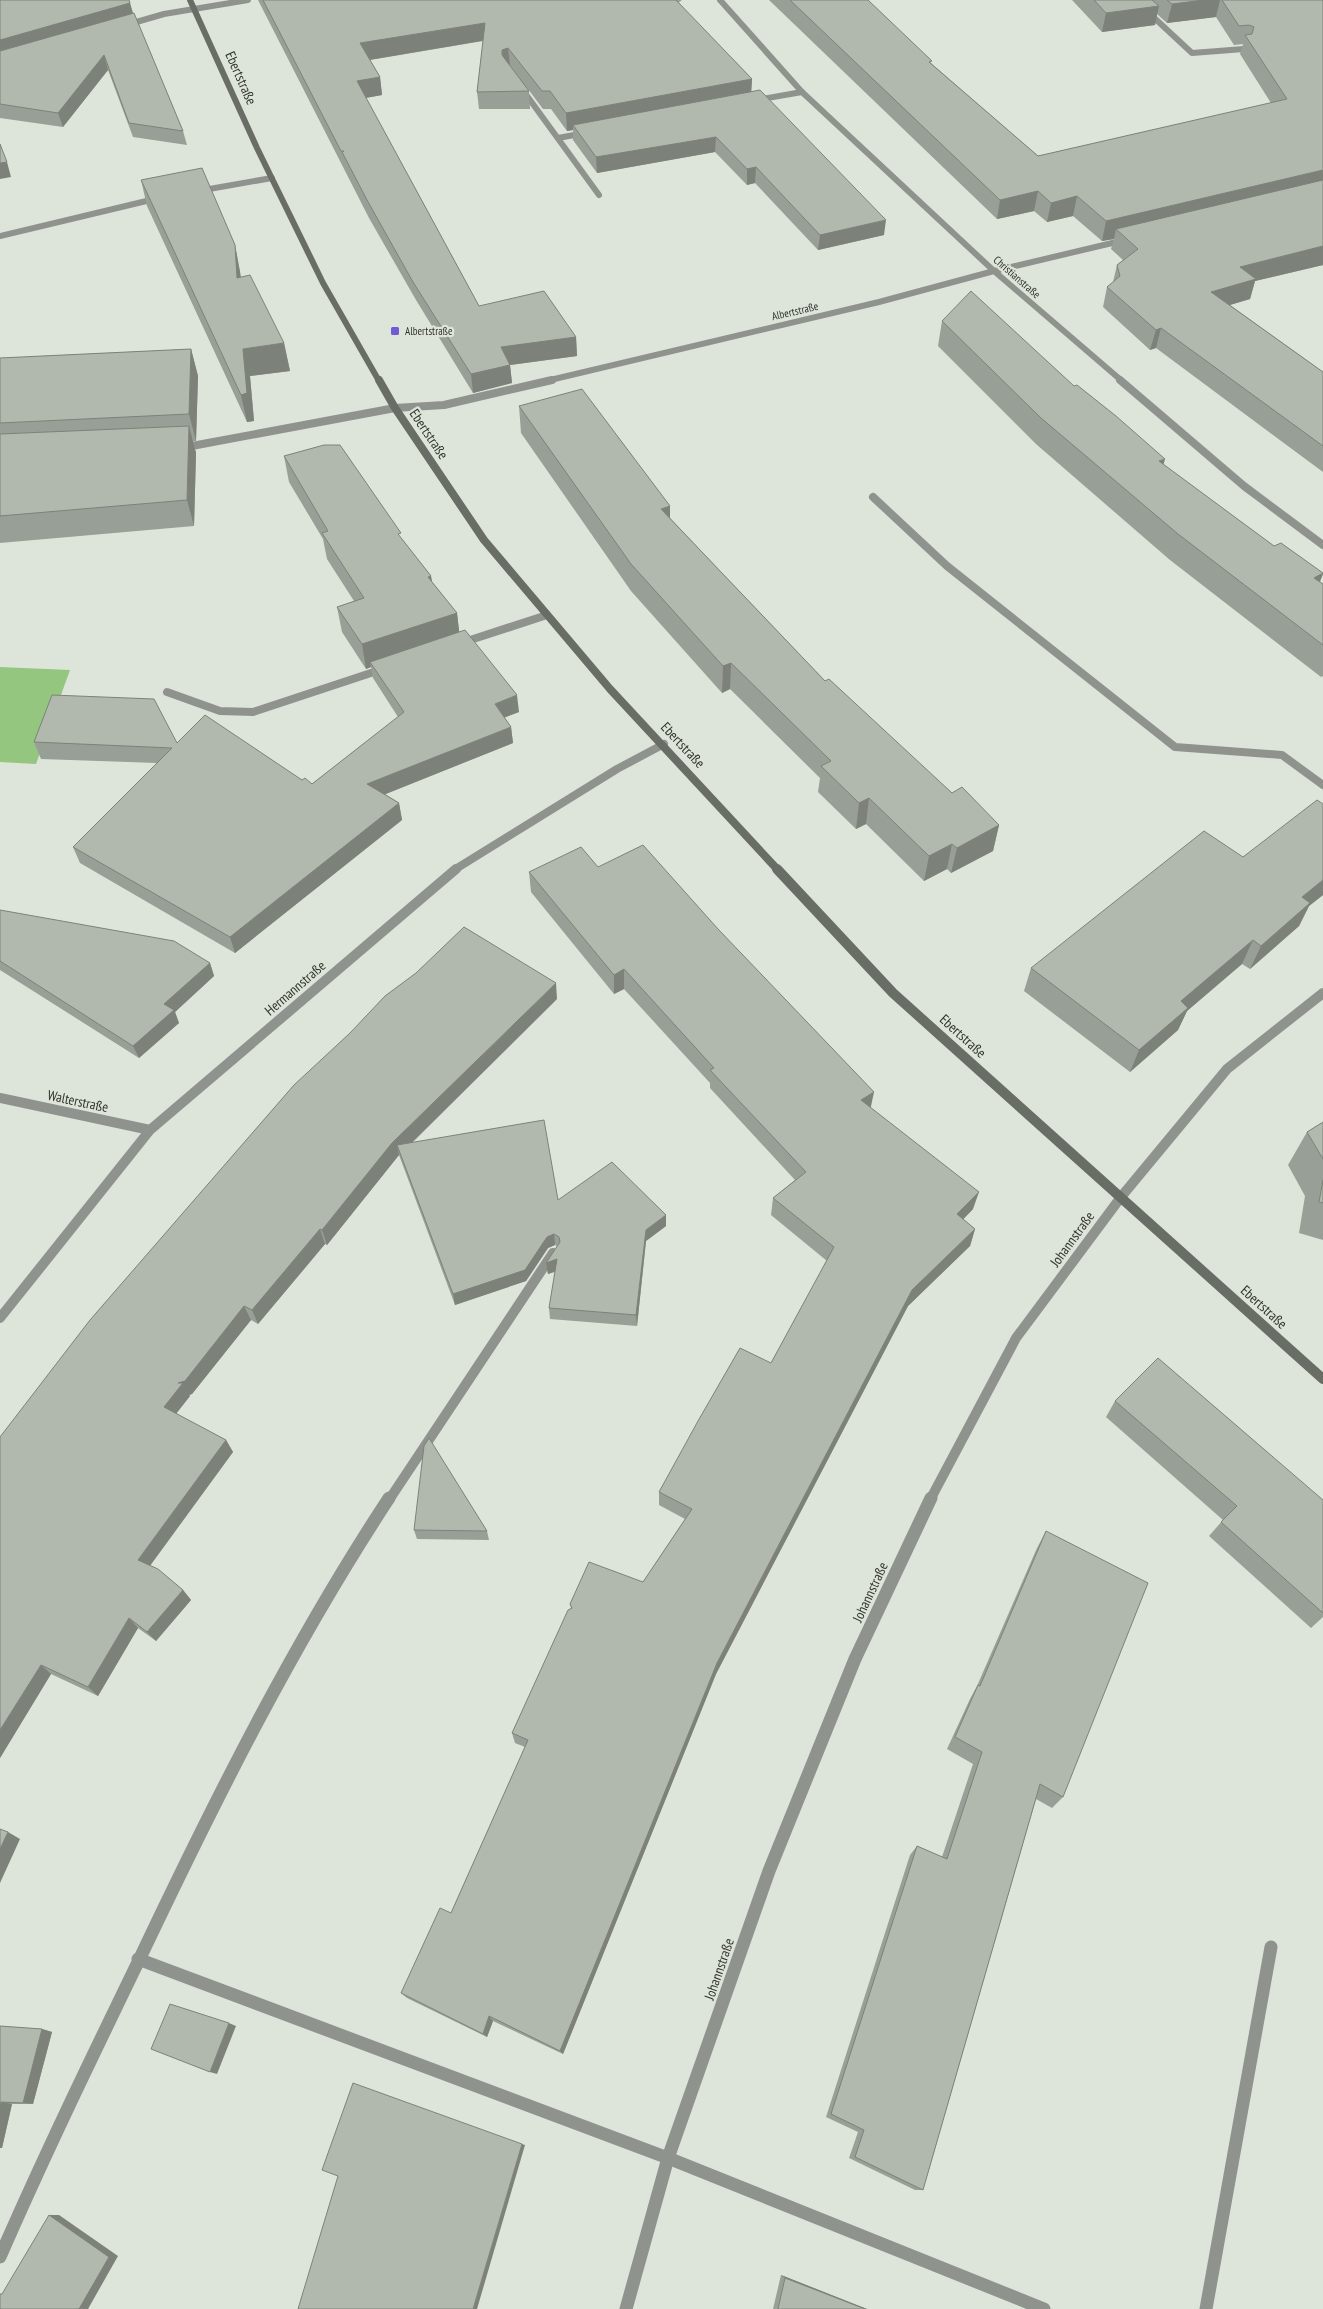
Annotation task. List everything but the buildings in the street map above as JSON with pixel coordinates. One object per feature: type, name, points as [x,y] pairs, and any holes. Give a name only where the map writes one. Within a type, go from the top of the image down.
[{"type":"street","name":"Ebertstraße","points":[[190,0],[323,283],[395,408],[484,540],[610,689],[664,744],[893,993],[1323,1379]]},
{"type":"street","points":[[118,27],[164,14],[248,0]]},
{"type":"street","name":"Christianstraße","points":[[720,0],[802,92],[994,271],[1244,486],[1323,544]]},
{"type":"street","points":[[1135,0],[1192,53],[1244,49]]},
{"type":"street","points":[[519,85],[599,195]]},
{"type":"street","points":[[753,101],[802,92]]},
{"type":"street","points":[[558,138],[597,130]]},
{"type":"street","points":[[192,192],[272,178]]},
{"type":"street","points":[[0,236],[134,202],[164,197]]},
{"type":"street","name":"Albertstraße","points":[[175,448],[195,447],[395,408],[453,403],[870,305],[994,271],[1130,239]]},
{"type":"street","points":[[873,497],[946,566],[1176,747],[1282,755],[1323,785]]},
{"type":"street","points":[[449,647],[547,615]]},
{"type":"street","points":[[167,692],[220,711],[253,712],[393,666]]},
{"type":"street","name":"Hermannstraße","points":[[0,1318],[150,1130],[449,873],[617,770],[664,744]]},
{"type":"street","name":"Johannstraße","points":[[626,2309],[668,2158],[770,1871],[855,1658],[931,1498],[1016,1338],[1080,1255],[1121,1197],[1227,1070],[1323,992]]},
{"type":"street","name":"Walterstraße","points":[[0,1098],[150,1130]]},
{"type":"street","points":[[0,2257],[30,2185],[198,1834],[287,1666],[347,1562],[554,1252]]},
{"type":"street","points":[[1206,2309],[1271,1947]]},
{"type":"street","points":[[138,1959],[668,2158],[1044,2309]]},
{"type":"green space","points":[[0,667],[70,670],[36,764],[0,762]]},
{"type":"place","name":"Albertstraße","points":[[395,331]]}]
